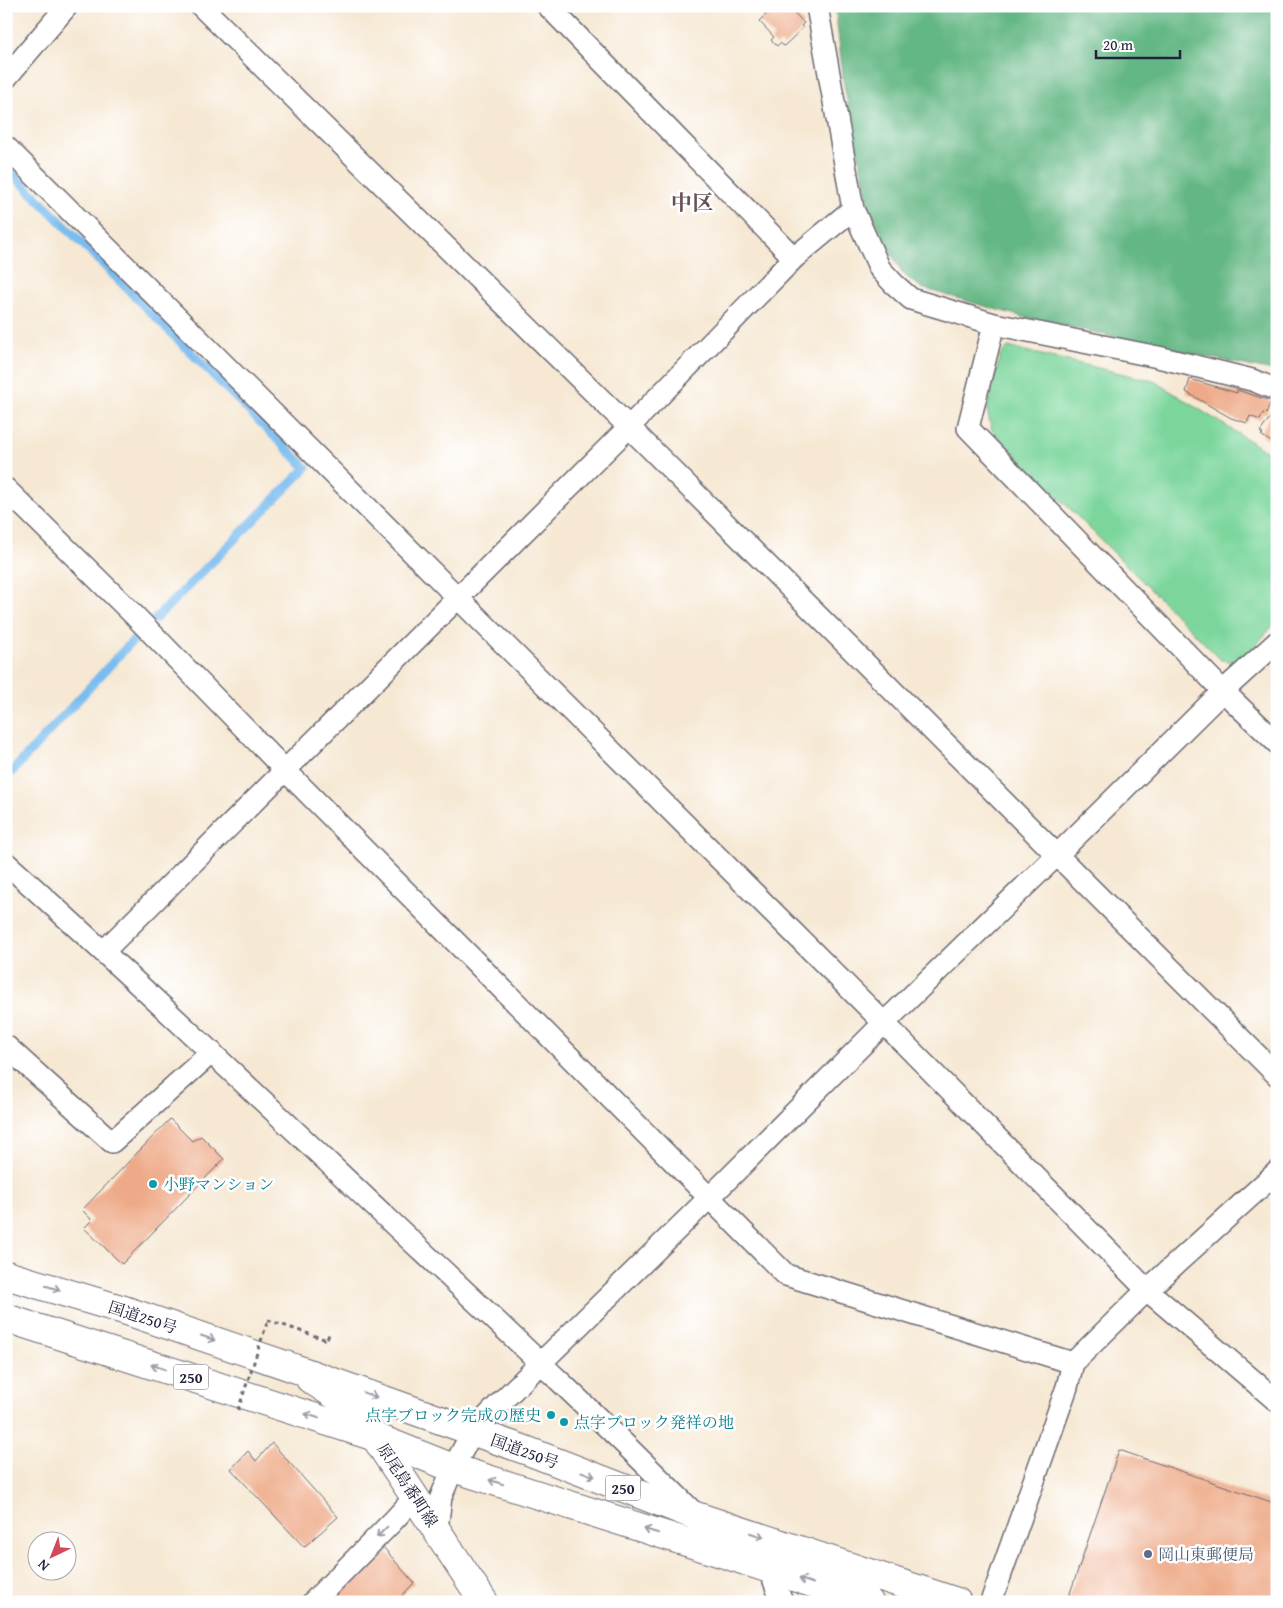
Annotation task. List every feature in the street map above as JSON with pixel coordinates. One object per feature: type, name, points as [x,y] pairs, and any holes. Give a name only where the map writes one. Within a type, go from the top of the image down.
[{"type":"main road","name":"国道250号","points":[[6,1275],[124,1310],[291,1366],[473,1431],[696,1516],[957,1602]]},
{"type":"main road","name":"250","points":[[6,1318],[375,1436],[452,1468],[769,1568],[869,1602]]},
{"type":"main road","name":"原尾島番町線","points":[[291,1366],[346,1403],[375,1436],[484,1602]]},
{"type":"street","points":[[6,78],[67,6]]},
{"type":"street","points":[[201,6],[629,427],[1277,1075]]},
{"type":"street","points":[[548,6],[794,258]]},
{"type":"street","points":[[817,6],[853,209],[880,269],[911,299],[994,324],[1158,357],[1252,380],[1277,390]]},
{"type":"street","points":[[6,147],[884,1023],[1147,1290],[1277,1401]]},
{"type":"street","points":[[104,951],[629,427],[794,258],[853,209]]},
{"type":"street","points":[[994,324],[968,428],[1223,692],[1277,743]]},
{"type":"street","points":[[6,489],[133,614],[285,770],[786,1275],[1073,1362]]},
{"type":"street","points":[[437,1529],[441,1498],[452,1468],[473,1431],[542,1365],[884,1023],[1223,692],[1277,642]]},
{"type":"street","points":[[6,863],[212,1052],[542,1365],[740,1559]]},
{"type":"street","points":[[6,1046],[112,1142],[212,1052]]},
{"type":"street","points":[[991,1602],[1067,1387],[1073,1362],[1147,1290],[1277,1172]]},
{"type":"street","points":[[312,1602],[416,1497]]},
{"type":"street","points":[[769,1568],[782,1602]]},
{"type":"path","points":[[238,1410],[268,1320],[327,1340],[329,1334]]},
{"type":"green space","points":[[835,6],[1277,6],[1277,372],[1023,317],[922,288],[904,275],[870,210],[844,85]]},
{"type":"green space","points":[[1008,347],[1154,381],[1277,458],[1277,621],[1241,662],[1221,660],[992,431],[987,410],[1000,356]]},
{"type":"building","points":[[775,6],[788,6],[804,23],[801,26],[803,28],[784,46],[780,43],[777,46],[771,40],[774,37],[759,21]]},
{"type":"building","points":[[1190,379],[1237,393],[1237,390],[1271,401],[1266,414],[1263,413],[1260,420],[1250,416],[1247,423],[1231,418],[1186,392]]},
{"type":"building","points":[[1275,411],[1277,412],[1277,446],[1261,435],[1263,434],[1260,432]]},
{"type":"building","name":"小野マンション","points":[[170,1119],[192,1141],[201,1136],[224,1159],[122,1264],[84,1228],[92,1220],[82,1210]]},
{"type":"building","points":[[272,1443],[338,1517],[304,1547],[231,1469],[248,1451],[256,1461]]},
{"type":"building","points":[[1119,1450],[1277,1504],[1277,1602],[1067,1602]]},
{"type":"building","points":[[383,1547],[414,1583],[396,1602],[329,1602]]},
{"type":"waterway","points":[[6,167],[306,468],[155,619]]},
{"type":"waterway","points":[[6,778],[136,637]]},
{"type":"place","name":"小野マンション","points":[[153,1184]]},
{"type":"place","name":"点字ブロック完成の歴史","points":[[551,1415]]},
{"type":"place","name":"点字ブロック発祥の地","points":[[564,1422]]},
{"type":"place","name":"岡山東郵便局","points":[[1148,1554]]},
{"type":"district","name":"中区","points":[[692,202]]}]
